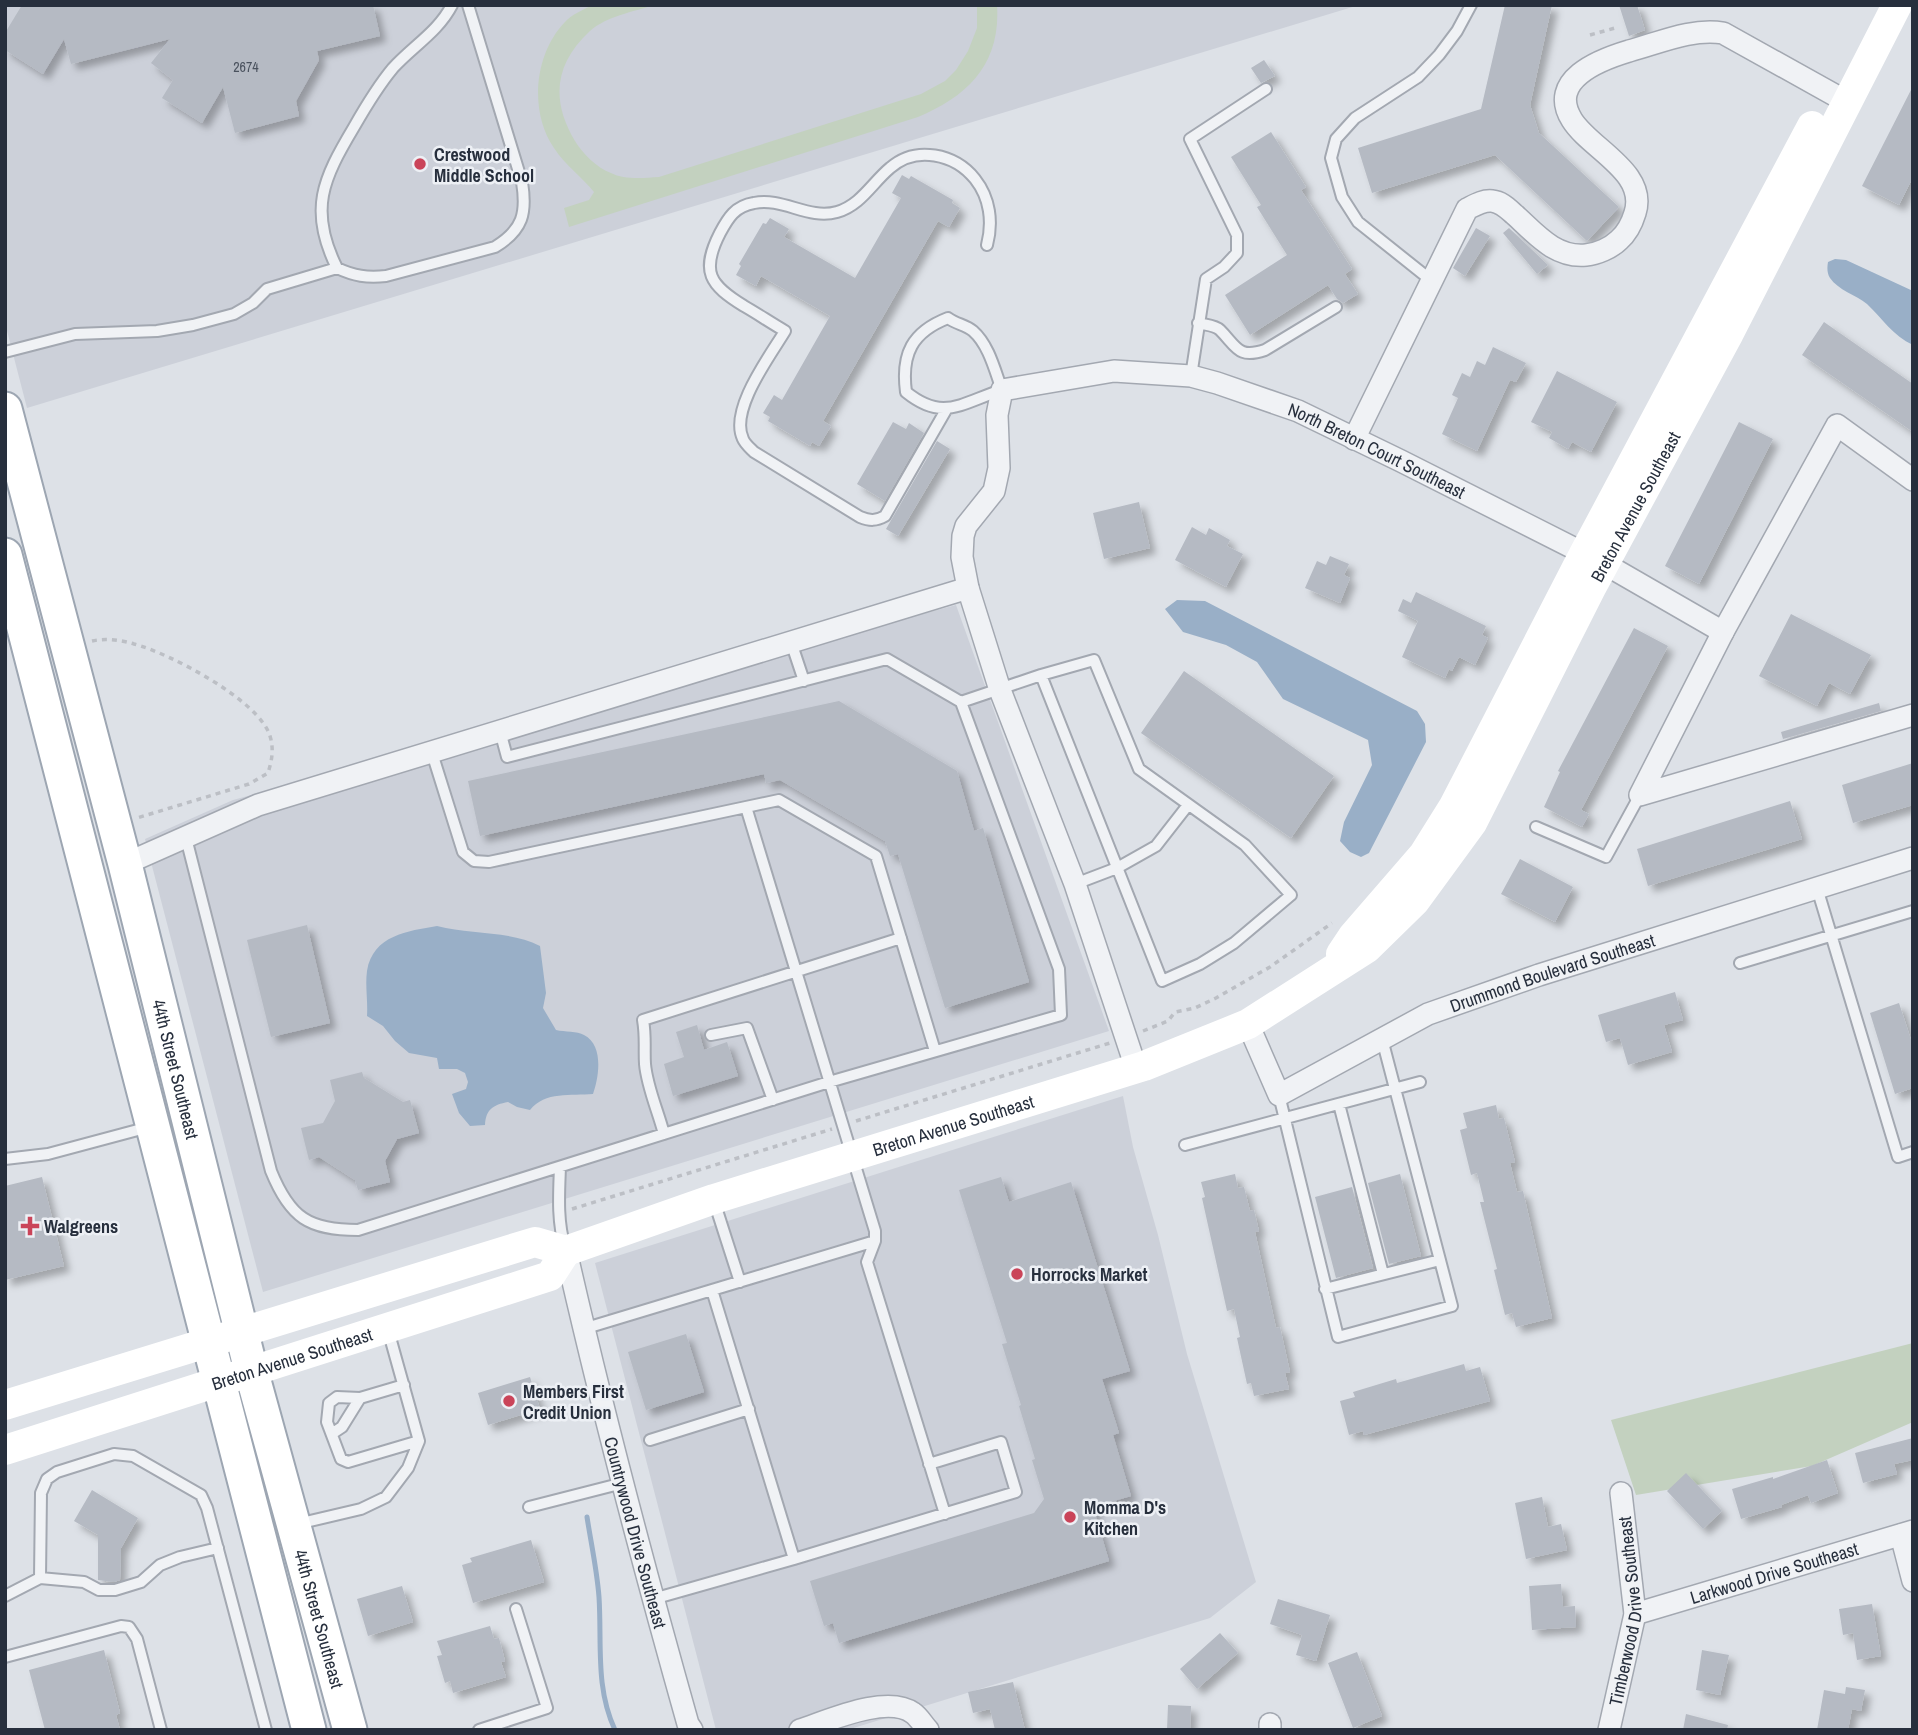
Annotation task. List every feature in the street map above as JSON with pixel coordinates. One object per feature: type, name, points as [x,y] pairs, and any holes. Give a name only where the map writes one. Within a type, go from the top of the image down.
[{"type":"main road","name":"Breton Avenue Southeast","points":[[5,1450],[550,1276],[566,1251],[714,1199],[1136,1068],[1248,1024],[1329,972],[1353,936],[1424,854],[1448,816],[1594,559],[1729,333],[1839,97],[1875,5]]},
{"type":"main road","name":"Breton Avenue Southeast","points":[[1839,97],[1897,5]]},
{"type":"main road","name":"44th Street Southeast","points":[[5,409],[116,825],[251,1370],[350,1730]]},
{"type":"main road","points":[[5,481],[31,505]]},
{"type":"main road","points":[[5,555],[309,1730]]},
{"type":"main road","points":[[75,826],[97,859],[108,865],[125,864]]},
{"type":"main road","points":[[97,913],[111,912],[145,942]]},
{"type":"main road","points":[[5,1405],[536,1242],[566,1251]]},
{"type":"main road","points":[[436,1312],[464,1297],[479,1282],[492,1263],[491,1256]]},
{"type":"street","points":[[1354,439],[1467,209],[1492,201],[1503,204],[1548,245],[1562,254],[1583,255],[1605,250],[1619,240],[1632,224],[1637,207],[1633,185],[1623,171],[1579,129],[1568,110],[1568,87],[1573,79],[1602,61],[1690,34],[1713,32],[1723,33],[1839,97]]},
{"type":"street","name":"North Breton Court Southeast","points":[[1002,390],[1114,371],[1191,376],[1298,411],[1594,559],[1723,632]]},
{"type":"street","points":[[1002,390],[997,415],[999,468],[994,491],[966,526],[963,536],[962,557],[968,588],[1000,690],[1075,884],[1136,1068]]},
{"type":"street","points":[[1640,795],[1723,632],[1837,425],[1913,480]]},
{"type":"street","points":[[125,864],[258,805],[968,588]]},
{"type":"street","points":[[1640,795],[1913,715]]},
{"type":"street","name":"Drummond Boulevard Southeast","points":[[1279,1095],[1428,1014],[1527,979],[1913,858]]},
{"type":"street","points":[[1248,1024],[1279,1095]]},
{"type":"street","name":"Countrywood Drive Southeast","points":[[566,1251],[583,1329],[653,1600],[688,1724],[692,1730]]},
{"type":"street","name":"Timberwood Drive Southeast","points":[[1609,1730],[1635,1614],[1621,1493]]},
{"type":"street","points":[[1907,1533],[1913,1581]]},
{"type":"street","name":"Larkwood Drive Southeast","points":[[1635,1614],[1907,1533]]},
{"type":"street","points":[[800,1730],[870,1708],[890,1705],[912,1712],[928,1730]]},
{"type":"lane","points":[[337,268],[329,251],[322,222],[323,191],[331,164],[369,100],[394,67],[434,32],[452,5]]},
{"type":"lane","points":[[5,352],[75,334],[157,331],[193,325],[234,314],[253,303],[267,289],[337,268],[368,278],[386,276],[495,247],[508,239],[523,215],[525,200],[522,182],[468,5]]},
{"type":"lane","points":[[1432,281],[1358,222],[1342,197],[1331,158],[1336,138],[1355,118],[1418,77],[1439,55],[1457,31],[1471,5]]},
{"type":"lane","points":[[1191,376],[1206,279],[1224,267],[1237,253],[1237,235],[1189,139],[1266,89]]},
{"type":"lane","points":[[946,410],[885,516],[878,520],[869,521],[860,517],[754,452],[743,440],[741,415],[746,398],[785,331],[720,291],[709,266],[711,250],[730,215],[742,206],[754,202],[771,202],[813,214],[840,211],[862,198],[891,167],[913,157],[936,154],[964,169],[984,195],[991,229],[987,245]]},
{"type":"lane","points":[[1198,323],[1218,328],[1241,352],[1252,354],[1265,351],[1336,307]]},
{"type":"lane","points":[[948,318],[972,330],[980,340],[990,357],[1002,390],[946,410],[919,403],[906,392],[903,372],[910,344],[931,325],[948,318]]},
{"type":"lane","points":[[791,642],[804,681]]},
{"type":"lane","points":[[186,838],[271,1171],[281,1194],[298,1215],[315,1226],[332,1230],[358,1230],[829,1082],[1061,1015],[1059,968],[961,702],[887,659],[508,757],[500,731]]},
{"type":"lane","points":[[961,702],[1041,675],[1094,660],[1139,769],[1245,845],[1291,895],[1234,943],[1200,964],[1162,981],[1041,675]]},
{"type":"lane","points":[[432,753],[463,852],[474,861],[489,862],[779,800],[876,856],[935,1051]]},
{"type":"lane","points":[[1536,827],[1606,857],[1640,795]]},
{"type":"lane","points":[[1075,884],[1117,868],[1156,846],[1188,805]]},
{"type":"lane","points":[[746,807],[875,1231],[875,1241],[867,1262],[945,1514]]},
{"type":"lane","points":[[1817,888],[1898,1157],[1913,1152]]},
{"type":"lane","points":[[1740,963],[1913,911]]},
{"type":"lane","points":[[664,1133],[646,1075],[646,1035],[643,1020],[901,938]]},
{"type":"lane","points":[[711,1035],[747,1028],[773,1100]]},
{"type":"lane","points":[[1279,1095],[1338,1337],[1452,1306],[1382,1040]]},
{"type":"lane","points":[[1185,1145],[1420,1082]]},
{"type":"lane","points":[[1339,1104],[1383,1274]]},
{"type":"lane","points":[[5,1159],[48,1154],[152,1126]]},
{"type":"lane","points":[[560,1167],[559,1198],[562,1238],[566,1251]]},
{"type":"lane","points":[[714,1199],[740,1282]]},
{"type":"lane","points":[[583,1329],[875,1241]]},
{"type":"lane","points":[[1325,1289],[1440,1260]]},
{"type":"lane","points":[[712,1290],[794,1559]]},
{"type":"lane","points":[[294,1525],[361,1509],[386,1497],[408,1468],[419,1441],[388,1327]]},
{"type":"lane","points":[[404,1385],[360,1398],[337,1397],[329,1403],[327,1422],[341,1459],[348,1462],[419,1441]]},
{"type":"lane","points":[[333,1433],[342,1426],[360,1398]]},
{"type":"lane","points":[[650,1440],[749,1409]]},
{"type":"lane","points":[[653,1600],[1016,1492],[1001,1442],[929,1464]]},
{"type":"lane","points":[[40,1578],[41,1493],[47,1479],[57,1472],[114,1454],[133,1456],[201,1495],[218,1548],[266,1730]]},
{"type":"lane","points":[[529,1507],[623,1483]]},
{"type":"lane","points":[[5,1596],[40,1578],[83,1582],[99,1590],[115,1590],[141,1582],[160,1565],[218,1548]]},
{"type":"lane","points":[[479,1730],[547,1708],[516,1609]]},
{"type":"lane","points":[[5,1657],[121,1626],[128,1627],[137,1639],[161,1730]]},
{"type":"path","points":[[1590,35],[1615,27]]},
{"type":"path","points":[[68,646],[101,639],[134,643],[167,656],[234,695],[257,714],[269,734],[273,757],[268,773],[249,784],[116,825]]},
{"type":"shaded area","name":"Crestwood Middle School","points":[[5,5],[1359,5],[27,408],[5,323]]},
{"type":"shaded area","points":[[956,605],[1109,1031],[263,1292],[145,839],[233,800]]},
{"type":"shaded area","points":[[1123,1096],[1133,1147],[1187,1354],[1256,1582],[1210,1618],[847,1730],[716,1730],[595,1263]]},
{"type":"green space","points":[[592,5],[654,5],[612,18],[590,31],[569,56],[560,83],[562,112],[582,151],[606,171],[634,178],[659,177],[921,94],[945,81],[968,51],[977,28],[977,5],[997,5],[997,26],[987,61],[978,75],[966,88],[936,109],[918,117],[569,227],[564,208],[589,200],[594,192],[558,154],[546,134],[538,101],[538,83],[541,66],[555,35],[568,19]]},
{"type":"green space","points":[[1913,1343],[1913,1422],[1812,1466],[1636,1495],[1611,1420]]},
{"type":"water","points":[[1835,259],[1846,260],[1913,291],[1913,345],[1894,332],[1867,304],[1833,282],[1827,266],[1828,262]]},
{"type":"water","points":[[1177,600],[1205,601],[1417,711],[1425,724],[1426,742],[1369,853],[1361,857],[1350,852],[1340,841],[1344,822],[1372,765],[1368,740],[1283,699],[1257,662],[1226,645],[1183,632],[1165,609]]},
{"type":"water","points":[[437,926],[515,937],[540,946],[546,993],[543,1008],[556,1030],[581,1034],[595,1046],[598,1070],[593,1094],[551,1097],[530,1110],[508,1102],[503,1103],[489,1111],[485,1125],[470,1126],[459,1113],[452,1094],[466,1089],[468,1082],[465,1073],[457,1069],[439,1069],[437,1058],[409,1053],[383,1026],[367,1016],[367,971],[376,949],[393,937]]},
{"type":"building","points":[[22,5],[373,5],[380,36],[317,51],[319,60],[296,101],[299,116],[235,133],[223,87],[202,123],[162,98],[173,80],[151,63],[170,39],[71,64],[64,39],[43,74],[5,50],[5,33]]},
{"type":"building","points":[[1505,5],[1552,5],[1530,105],[1539,133],[1619,207],[1587,241],[1495,155],[1372,193],[1358,148],[1481,109]]},
{"type":"building","points":[[1619,5],[1637,5],[1645,30],[1629,36]]},
{"type":"building","points":[[1264,60],[1275,76],[1261,83],[1251,68]]},
{"type":"building","points":[[1913,86],[1913,177],[1899,205],[1862,186]]},
{"type":"building","points":[[1271,132],[1306,187],[1301,190],[1352,269],[1345,274],[1358,294],[1343,303],[1328,285],[1250,335],[1225,295],[1287,255],[1257,207],[1261,205],[1231,157]]},
{"type":"building","points":[[902,175],[909,179],[911,176],[953,200],[952,203],[960,208],[949,227],[938,221],[823,421],[831,426],[819,446],[812,442],[810,446],[768,421],[770,417],[763,413],[774,395],[782,400],[830,316],[761,276],[756,286],[736,275],[741,266],[739,264],[763,223],[766,224],[770,218],[789,229],[784,237],[855,278],[901,198],[892,193]]},
{"type":"building","points":[[1476,228],[1490,236],[1465,276],[1453,268]]},
{"type":"building","points":[[1509,228],[1548,265],[1537,274],[1503,233]]},
{"type":"building","points":[[1824,322],[1913,384],[1913,432],[1802,355]]},
{"type":"building","points":[[1493,347],[1526,363],[1516,382],[1510,380],[1477,451],[1442,434],[1458,398],[1452,395],[1462,373],[1470,377],[1477,361],[1485,365]]},
{"type":"building","points":[[1557,371],[1617,402],[1591,452],[1572,442],[1568,449],[1549,438],[1552,432],[1531,422]]},
{"type":"building","points":[[893,422],[906,429],[909,423],[924,433],[885,501],[857,484]]},
{"type":"building","points":[[1739,422],[1773,439],[1699,584],[1665,566]]},
{"type":"building","points":[[937,441],[950,449],[898,536],[886,529]]},
{"type":"building","points":[[1139,502],[1150,548],[1104,559],[1093,513]]},
{"type":"building","points":[[1192,527],[1206,535],[1209,528],[1230,540],[1227,546],[1243,554],[1226,587],[1175,560]]},
{"type":"building","points":[[1330,556],[1349,564],[1344,575],[1350,578],[1340,603],[1305,588],[1317,561],[1326,565]]},
{"type":"building","points":[[1416,592],[1486,626],[1482,635],[1488,638],[1475,665],[1459,657],[1445,678],[1402,657],[1418,621],[1398,611],[1403,599],[1411,603]]},
{"type":"building","points":[[1791,614],[1871,655],[1850,694],[1829,683],[1817,706],[1759,676]]},
{"type":"building","points":[[1634,628],[1668,646],[1581,810],[1589,814],[1582,827],[1544,807],[1560,772],[1558,771]]},
{"type":"building","points":[[1184,671],[1334,776],[1291,838],[1141,733]]},
{"type":"building","points":[[839,701],[957,771],[974,831],[983,828],[1029,982],[945,1008],[898,854],[890,856],[885,841],[780,780],[766,783],[764,774],[480,836],[468,781]]},
{"type":"building","points":[[1879,703],[1881,711],[1783,739],[1781,732]]},
{"type":"building","points":[[1913,763],[1913,805],[1853,823],[1842,785]]},
{"type":"building","points":[[1790,801],[1802,839],[1648,886],[1637,849]]},
{"type":"building","points":[[1520,859],[1573,887],[1555,922],[1501,894]]},
{"type":"building","points":[[307,925],[330,1023],[271,1037],[247,940]]},
{"type":"building","points":[[1675,992],[1683,1020],[1664,1025],[1672,1052],[1628,1065],[1620,1038],[1606,1042],[1598,1015]]},
{"type":"building","points":[[1899,1003],[1913,1046],[1913,1088],[1895,1094],[1870,1013]]},
{"type":"building","points":[[697,1025],[704,1050],[727,1042],[738,1076],[673,1096],[664,1064],[684,1057],[676,1032]]},
{"type":"building","points":[[362,1072],[364,1078],[403,1102],[410,1100],[419,1133],[397,1139],[385,1161],[390,1182],[358,1190],[355,1180],[319,1157],[309,1160],[301,1128],[323,1123],[335,1101],[330,1080]]},
{"type":"building","points":[[1496,1105],[1499,1119],[1504,1118],[1515,1162],[1510,1163],[1517,1192],[1523,1191],[1552,1318],[1516,1327],[1512,1313],[1505,1315],[1494,1270],[1497,1269],[1480,1202],[1484,1202],[1477,1173],[1471,1175],[1460,1130],[1467,1128],[1463,1113]]},
{"type":"building","points":[[1235,1174],[1238,1188],[1244,1187],[1250,1211],[1254,1210],[1259,1231],[1255,1232],[1276,1328],[1280,1327],[1290,1372],[1285,1373],[1289,1389],[1254,1396],[1251,1383],[1247,1384],[1234,1309],[1227,1311],[1202,1198],[1205,1197],[1201,1182]]},
{"type":"building","points":[[1400,1174],[1421,1256],[1389,1264],[1368,1183]]},
{"type":"building","name":"Walgreens","points":[[42,1177],[64,1266],[5,1280],[5,1186]]},
{"type":"building","points":[[1001,1177],[1009,1202],[1071,1182],[1130,1371],[1102,1379],[1119,1433],[1113,1435],[1131,1496],[1093,1507],[1109,1561],[839,1643],[833,1623],[824,1626],[810,1581],[1034,1513],[1044,1499],[1032,1460],[1035,1459],[1019,1406],[1021,1405],[1002,1344],[1007,1343],[959,1190]]},
{"type":"building","points":[[1352,1187],[1373,1268],[1336,1278],[1315,1197]]},
{"type":"building","points":[[686,1334],[704,1392],[646,1410],[628,1352]]},
{"type":"building","points":[[1464,1364],[1466,1371],[1480,1367],[1490,1401],[1364,1435],[1363,1431],[1349,1435],[1340,1401],[1355,1397],[1353,1392]]},
{"type":"building","name":"Members First Credit Union","points":[[530,1377],[540,1409],[488,1425],[478,1393]]},
{"type":"building","points":[[1913,1438],[1913,1460],[1894,1464],[1897,1474],[1863,1483],[1855,1453]]},
{"type":"building","points":[[1827,1460],[1838,1493],[1811,1503],[1808,1495],[1781,1505],[1782,1507],[1741,1519],[1732,1489],[1773,1479]]},
{"type":"building","points":[[1686,1473],[1722,1511],[1703,1529],[1667,1491]]},
{"type":"building","points":[[92,1490],[138,1518],[121,1548],[120,1580],[114,1582],[98,1580],[98,1535],[74,1521]]},
{"type":"building","points":[[1542,1497],[1548,1527],[1561,1524],[1567,1550],[1526,1559],[1515,1503]]},
{"type":"building","points":[[531,1540],[544,1582],[473,1603],[462,1565],[472,1562],[470,1558]]},
{"type":"building","points":[[1561,1584],[1563,1607],[1575,1606],[1576,1627],[1532,1630],[1529,1586]]},
{"type":"building","points":[[402,1586],[413,1622],[368,1636],[357,1599]]},
{"type":"building","points":[[1278,1599],[1330,1615],[1316,1661],[1296,1655],[1302,1635],[1270,1624]]},
{"type":"building","points":[[1872,1604],[1881,1656],[1857,1660],[1853,1633],[1843,1635],[1839,1609]]},
{"type":"building","points":[[490,1626],[494,1639],[499,1638],[505,1661],[501,1662],[506,1677],[453,1693],[450,1681],[445,1683],[437,1656],[442,1655],[437,1641]]},
{"type":"building","points":[[1220,1633],[1238,1653],[1197,1689],[1180,1669]]},
{"type":"building","points":[[104,1650],[120,1713],[116,1715],[120,1730],[45,1730],[29,1670]]},
{"type":"building","points":[[1702,1650],[1729,1655],[1720,1695],[1696,1690]]},
{"type":"building","points":[[1357,1652],[1382,1716],[1353,1728],[1328,1663]]},
{"type":"building","points":[[1013,1682],[1025,1730],[995,1730],[990,1709],[973,1713],[968,1692]]},
{"type":"building","points":[[1846,1687],[1865,1690],[1861,1711],[1852,1709],[1848,1730],[1817,1730],[1824,1690],[1845,1694]]},
{"type":"building","points":[[1168,1705],[1191,1706],[1190,1730],[1167,1730]]},
{"type":"building","points":[[1686,1714],[1728,1725],[1727,1730],[1683,1730]]},
{"type":"waterway","points":[[587,1517],[599,1597],[604,1698],[615,1730]]},
{"type":"place","name":"Crestwood Middle School","points":[[420,164]]},
{"type":"place","name":"Walgreens","points":[[30,1226]]},
{"type":"place","name":"Horrocks Market","points":[[1017,1274]]},
{"type":"place","name":"Members First Credit Union","points":[[509,1401]]},
{"type":"place","name":"Momma D's Kitchen","points":[[1070,1517]]}]
